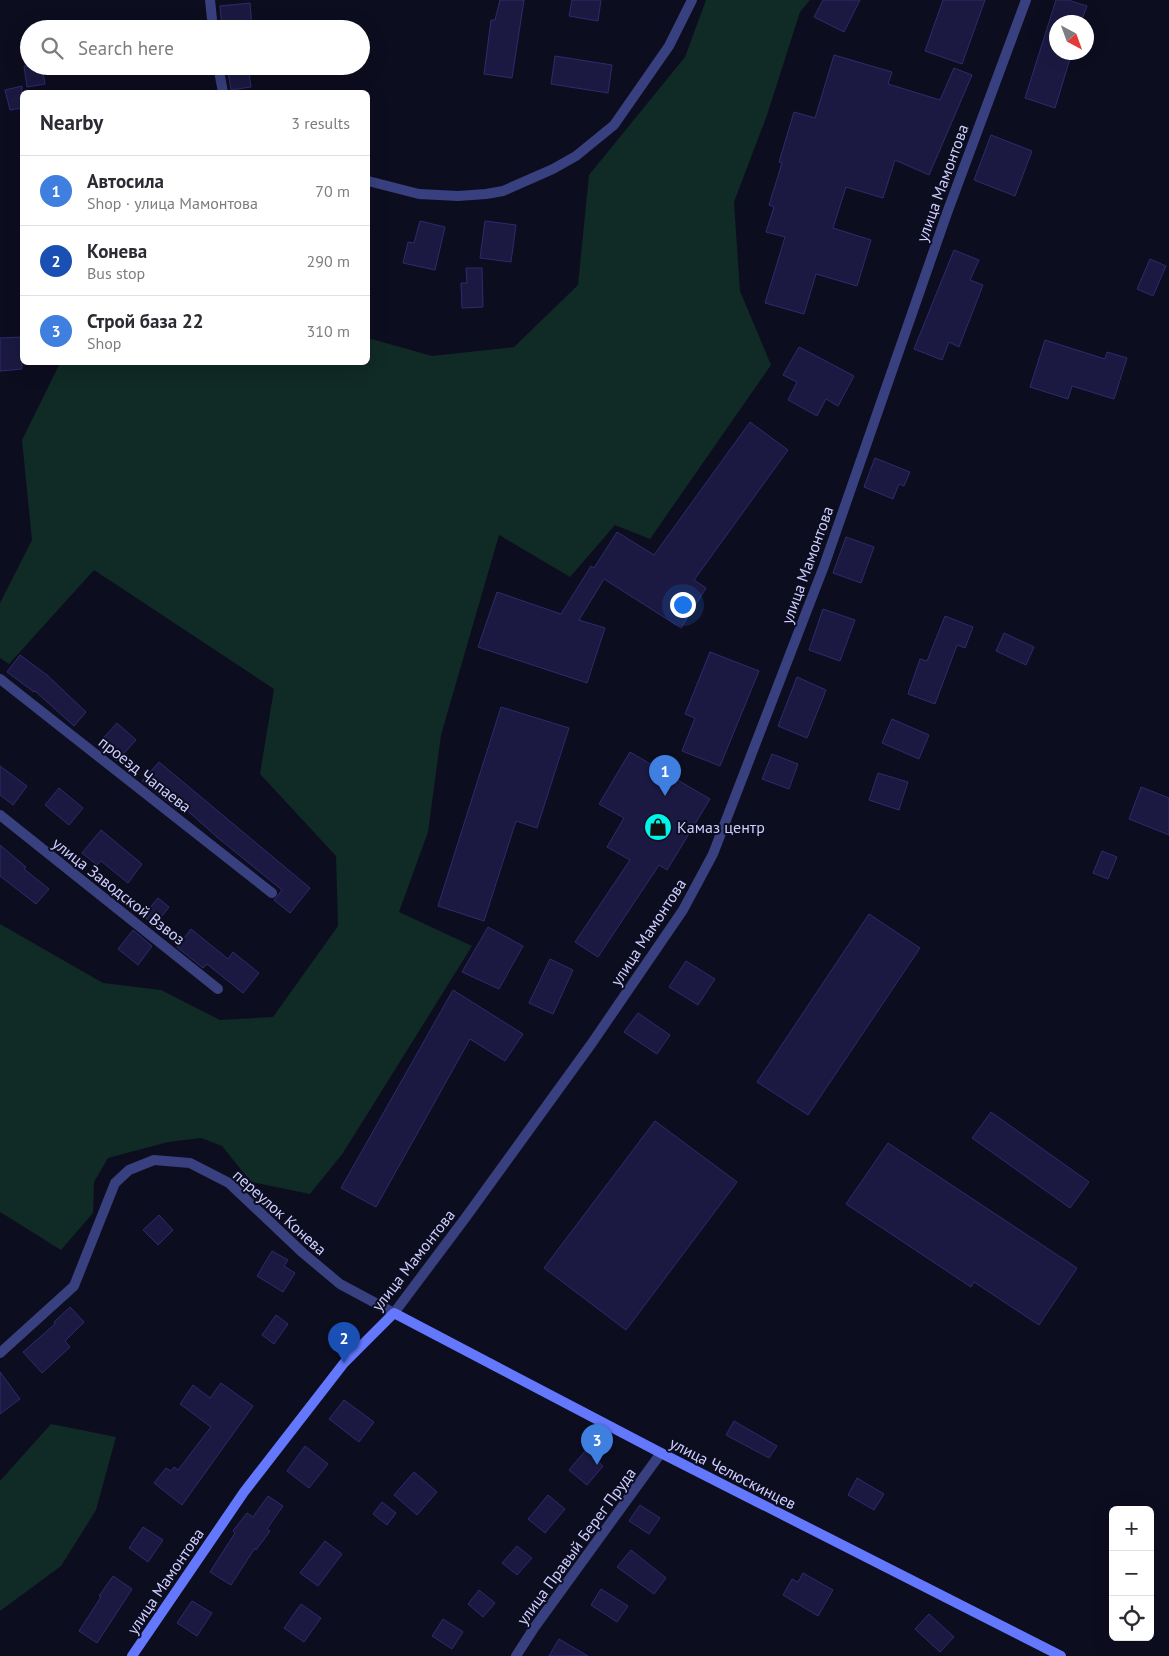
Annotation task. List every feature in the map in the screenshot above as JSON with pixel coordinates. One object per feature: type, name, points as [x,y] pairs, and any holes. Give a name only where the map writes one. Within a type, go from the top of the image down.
[{"type":"main road","name":"улица Челюскинцев","points":[[394,1313],[661,1453],[1057,1655]]},
{"type":"main road","name":"улица Мамонтова","points":[[132,1656],[244,1492],[344,1363],[394,1313]]},
{"type":"street","points":[[210,0],[212,20]]},
{"type":"street","points":[[370,182],[419,194],[458,196],[503,191],[553,169],[597,141],[614,124],[669,46],[692,0]]},
{"type":"street","name":"улица Мамонтова","points":[[394,1313],[592,1043],[683,910],[713,854],[824,566],[947,213],[1026,0]]},
{"type":"street","points":[[220,75],[223,90]]},
{"type":"street","name":"проезд Чапаева","points":[[0,679],[272,893]]},
{"type":"street","name":"улица Заводской Взвоз","points":[[0,816],[218,989]]},
{"type":"street","name":"переулок Конева","points":[[0,1353],[74,1286],[115,1183],[129,1170],[154,1160],[190,1163],[229,1183],[303,1253],[340,1284],[394,1313]]},
{"type":"street","name":"улица Правый Берег Пруда","points":[[516,1656],[534,1628],[661,1453]]},
{"type":"green space","points":[[706,0],[810,0],[800,12],[767,115],[734,202],[740,291],[771,365],[650,539],[615,525],[570,577],[499,535],[441,735],[428,832],[399,912],[472,946],[343,1153],[310,1194],[251,1182],[222,1146],[201,1138],[168,1142],[108,1158],[94,1182],[93,1213],[61,1250],[0,1212],[0,924],[103,983],[161,990],[220,1020],[273,1017],[338,926],[336,856],[260,774],[274,689],[94,570],[9,664],[0,658],[0,603],[32,540],[22,440],[59,365],[370,365],[370,339],[432,356],[514,347],[578,285],[589,175],[685,57]]},
{"type":"green space","points":[[51,1424],[116,1437],[96,1510],[61,1566],[0,1611],[0,1481]]},
{"type":"building","points":[[500,0],[524,0],[512,78],[484,74],[491,20],[495,20]]},
{"type":"building","points":[[572,0],[601,0],[598,21],[569,16]]},
{"type":"building","points":[[823,0],[860,0],[844,32],[814,17]]},
{"type":"building","points":[[943,0],[985,0],[962,64],[925,51]]},
{"type":"building","points":[[1056,0],[1068,0],[1087,6],[1084,15],[1051,15]]},
{"type":"building","points":[[250,3],[251,20],[221,20],[220,6]]},
{"type":"building","points":[[1049,22],[1049,60],[1070,60],[1055,108],[1025,98]]},
{"type":"building","points":[[834,55],[892,72],[888,84],[940,100],[954,68],[972,75],[929,175],[895,160],[883,198],[846,187],[833,228],[871,240],[857,286],[816,274],[804,314],[765,303],[785,237],[766,232],[774,207],[769,205],[782,163],[779,162],[794,112],[815,118]]},
{"type":"building","points":[[555,56],[612,65],[608,93],[551,84]]},
{"type":"building","points":[[25,75],[44,75],[45,84],[27,87]]},
{"type":"building","points":[[228,75],[249,75],[251,87],[231,90]]},
{"type":"building","points":[[22,86],[22,90],[20,90],[20,108],[10,110],[5,90]]},
{"type":"building","points":[[991,135],[1032,151],[1015,196],[974,180]]},
{"type":"building","points":[[420,221],[445,227],[435,270],[403,263],[408,242],[414,243]]},
{"type":"building","points":[[485,221],[516,225],[511,262],[480,258]]},
{"type":"building","points":[[954,250],[979,260],[970,280],[983,285],[959,347],[949,342],[942,360],[914,349]]},
{"type":"building","points":[[1150,259],[1166,266],[1153,296],[1137,289]]},
{"type":"building","points":[[466,268],[482,268],[483,307],[462,308],[461,283],[467,283]]},
{"type":"building","points":[[20,337],[20,365],[22,365],[22,369],[0,371],[0,338]]},
{"type":"building","points":[[1045,340],[1105,359],[1107,352],[1127,358],[1114,399],[1072,386],[1068,399],[1030,387]]},
{"type":"building","points":[[799,347],[854,376],[838,406],[826,399],[817,416],[788,400],[797,382],[783,375]]},
{"type":"building","points":[[750,422],[788,450],[694,580],[706,588],[681,628],[604,579],[579,620],[605,628],[587,683],[478,647],[497,592],[561,614],[591,566],[594,568],[617,532],[654,555]]},
{"type":"building","points":[[875,458],[910,472],[904,486],[899,484],[893,499],[864,487]]},
{"type":"building","points":[[846,537],[874,547],[861,583],[833,573]]},
{"type":"building","points":[[823,609],[855,620],[840,661],[809,650]]},
{"type":"building","points":[[945,616],[973,627],[965,648],[957,645],[935,704],[908,694],[920,659],[927,661]]},
{"type":"building","points":[[1004,633],[1034,647],[1026,665],[996,651]]},
{"type":"building","points":[[710,652],[759,671],[720,766],[682,751],[695,718],[685,714]]},
{"type":"building","points":[[20,655],[47,675],[86,712],[74,726],[35,691],[7,672]]},
{"type":"building","points":[[797,677],[826,690],[807,738],[778,726]]},
{"type":"building","points":[[501,707],[569,728],[537,828],[516,821],[484,921],[438,906]]},
{"type":"building","points":[[892,719],[929,735],[919,759],[882,743]]},
{"type":"building","points":[[117,723],[136,740],[117,761],[98,744]]},
{"type":"building","points":[[630,752],[710,799],[667,870],[659,865],[598,957],[575,942],[630,860],[607,847],[624,818],[599,804]]},
{"type":"building","points":[[772,754],[798,764],[789,789],[762,779]]},
{"type":"building","points":[[159,762],[310,888],[290,913],[274,900],[282,890],[181,805],[177,809],[142,781]]},
{"type":"building","points":[[0,766],[27,786],[13,805],[0,795]]},
{"type":"building","points":[[878,773],[908,782],[899,810],[869,800]]},
{"type":"building","points":[[1141,787],[1169,798],[1169,835],[1129,819]]},
{"type":"building","points":[[59,788],[83,808],[69,825],[45,805]]},
{"type":"building","points":[[101,830],[142,864],[128,883],[101,861],[97,865],[82,853]]},
{"type":"building","points":[[0,845],[26,867],[24,869],[49,889],[36,904],[0,876]]},
{"type":"building","points":[[1102,851],[1117,857],[1108,879],[1093,873]]},
{"type":"building","points":[[158,898],[169,907],[155,925],[143,916]]},
{"type":"building","points":[[869,914],[920,948],[808,1115],[757,1082]]},
{"type":"building","points":[[488,927],[523,946],[499,989],[462,972]]},
{"type":"building","points":[[191,929],[228,959],[233,952],[259,973],[243,993],[207,964],[203,968],[177,947]]},
{"type":"building","points":[[133,930],[152,946],[138,965],[118,949]]},
{"type":"building","points":[[550,959],[573,970],[553,1014],[529,1003]]},
{"type":"building","points":[[686,961],[715,979],[698,1005],[669,987]]},
{"type":"building","points":[[453,990],[523,1034],[505,1061],[470,1039],[376,1207],[341,1188]]},
{"type":"building","points":[[638,1013],[670,1035],[657,1054],[624,1032]]},
{"type":"building","points":[[991,1112],[1089,1182],[1070,1208],[972,1138]]},
{"type":"building","points":[[655,1121],[737,1182],[626,1330],[544,1268]]},
{"type":"building","points":[[888,1143],[1077,1268],[1039,1325],[974,1282],[971,1287],[846,1204]]},
{"type":"building","points":[[159,1215],[173,1230],[158,1245],[143,1230]]},
{"type":"building","points":[[272,1251],[288,1260],[284,1266],[295,1273],[283,1292],[257,1276]]},
{"type":"building","points":[[70,1307],[84,1322],[65,1341],[70,1347],[42,1373],[23,1352],[55,1324],[54,1322]]},
{"type":"building","points":[[276,1315],[288,1324],[274,1344],[262,1335]]},
{"type":"building","points":[[0,1372],[20,1399],[0,1414]]},
{"type":"building","points":[[221,1383],[253,1406],[182,1505],[154,1483],[166,1468],[171,1471],[174,1467],[178,1470],[211,1427],[180,1404],[193,1385],[210,1398]]},
{"type":"building","points":[[344,1400],[374,1422],[359,1442],[329,1419]]},
{"type":"building","points":[[734,1421],[777,1446],[769,1458],[726,1435]]},
{"type":"building","points":[[305,1446],[328,1464],[309,1488],[287,1471]]},
{"type":"building","points":[[586,1450],[603,1466],[587,1485],[569,1470]]},
{"type":"building","points":[[414,1472],[437,1492],[417,1515],[394,1495]]},
{"type":"building","points":[[857,1478],[884,1494],[874,1510],[848,1495]]},
{"type":"building","points":[[548,1495],[565,1509],[545,1533],[528,1519]]},
{"type":"building","points":[[268,1496],[283,1506],[267,1529],[270,1531],[256,1550],[255,1548],[231,1585],[210,1572],[235,1533],[233,1531],[247,1513],[253,1517]]},
{"type":"building","points":[[382,1502],[396,1513],[387,1525],[373,1514]]},
{"type":"building","points":[[640,1505],[660,1518],[649,1534],[629,1521]]},
{"type":"building","points":[[143,1527],[163,1540],[148,1562],[129,1548]]},
{"type":"building","points":[[325,1541],[342,1554],[318,1586],[300,1573]]},
{"type":"building","points":[[517,1546],[532,1558],[517,1575],[502,1563]]},
{"type":"building","points":[[631,1550],[666,1578],[654,1594],[617,1567]]},
{"type":"building","points":[[803,1573],[833,1590],[818,1616],[783,1595],[792,1579],[798,1582]]},
{"type":"building","points":[[113,1576],[132,1589],[97,1643],[79,1631]]},
{"type":"building","points":[[601,1589],[628,1606],[617,1622],[591,1605]]},
{"type":"building","points":[[479,1590],[495,1603],[483,1617],[468,1604]]},
{"type":"building","points":[[192,1601],[212,1613],[197,1636],[177,1623]]},
{"type":"building","points":[[301,1604],[321,1618],[304,1642],[284,1628]]},
{"type":"building","points":[[929,1614],[954,1637],[940,1652],[915,1629]]},
{"type":"building","points":[[443,1619],[463,1632],[452,1649],[432,1636]]},
{"type":"building","points":[[559,1639],[588,1656],[549,1656]]},
{"type":"place","name":"Автосила","points":[[665,796]]},
{"type":"place","name":"Камаз центр","points":[[658,827]]},
{"type":"place","name":"Конева","points":[[344,1363]]},
{"type":"place","name":"Строй база 22","points":[[597,1465]]}]
